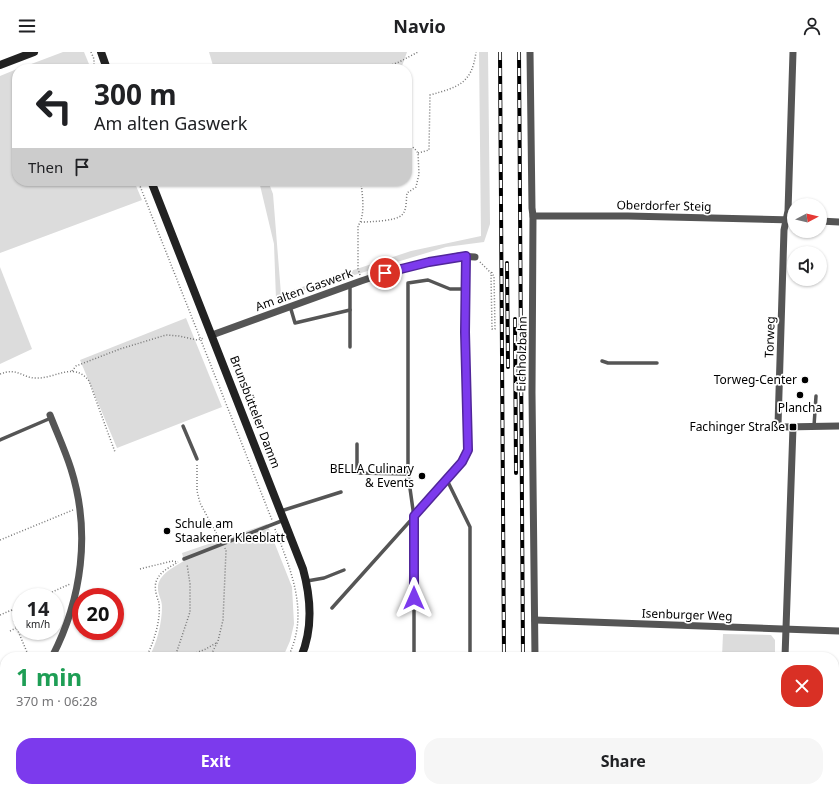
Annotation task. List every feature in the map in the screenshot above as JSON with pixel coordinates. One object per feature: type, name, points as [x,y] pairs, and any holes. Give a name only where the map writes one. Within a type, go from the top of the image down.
[{"type":"main road","points":[[0,65],[34,52]]},
{"type":"main road","points":[[101,52],[106,64]]},
{"type":"main road","name":"Brunsbütteler Damm","points":[[154,186],[307,582],[310,620],[308,636],[303,652]]},
{"type":"street","name":"Eichholzbahn","points":[[530,52],[533,216],[532,393],[535,652]]},
{"type":"street","name":"Torweg","points":[[788,198],[793,52]]},
{"type":"street","name":"Oberdorfer Steig","points":[[533,216],[628,216],[787,220]]},
{"type":"street","points":[[827,221],[839,222]]},
{"type":"street","name":"Torweg","points":[[787,225],[784,230],[778,425],[783,427],[793,427]]},
{"type":"street","name":"Am alten Gaswerk","points":[[212,335],[397,269],[466,256],[475,257]]},
{"type":"street","points":[[50,417],[71,468],[80,507],[82,529],[82,555],[79,580],[66,625],[54,652]]},
{"type":"street","points":[[785,652],[793,427],[839,426]]},
{"type":"street","name":"Isenburger Weg","points":[[535,620],[839,631]]},
{"type":"lane","points":[[332,608],[447,480],[462,462],[468,450],[465,289],[466,256]]},
{"type":"lane","points":[[414,652],[414,516],[408,474],[408,283],[428,280],[450,289],[465,289]]},
{"type":"lane","points":[[350,285],[350,347]]},
{"type":"lane","points":[[290,306],[295,324],[350,310]]},
{"type":"lane","points":[[602,361],[608,363],[657,363]]},
{"type":"lane","points":[[814,426],[816,396]]},
{"type":"lane","points":[[0,440],[50,417]]},
{"type":"lane","points":[[183,426],[197,459]]},
{"type":"lane","points":[[357,444],[357,473],[408,474]]},
{"type":"lane","points":[[447,480],[470,527],[470,652]]},
{"type":"lane","points":[[280,511],[341,492]]},
{"type":"lane","points":[[185,558],[284,520]]},
{"type":"lane","points":[[307,582],[324,578],[344,570]]},
{"type":"path","points":[[91,52],[94,59],[94,64]]},
{"type":"path","points":[[394,64],[418,52]]},
{"type":"path","points":[[418,153],[429,150],[430,95],[461,84],[469,76],[474,67],[476,52]]},
{"type":"path","points":[[361,222],[397,219],[403,214],[406,207],[406,193],[416,186],[419,174],[418,153],[412,147]]},
{"type":"path","points":[[140,186],[293,576],[298,603],[296,630],[290,652]]},
{"type":"path","points":[[361,186],[363,214],[361,222],[358,226],[358,269],[361,281]]},
{"type":"path","points":[[475,257],[492,272],[494,276],[495,329],[492,329],[492,272]]},
{"type":"path","points":[[72,371],[76,366],[120,349],[166,336],[179,336],[200,340]]},
{"type":"path","points":[[0,374],[13,371],[35,379],[72,371],[84,375],[115,452]]},
{"type":"path","points":[[197,459],[197,491],[200,503],[226,551],[223,620],[218,642],[213,652]]},
{"type":"path","points":[[0,540],[80,507]]},
{"type":"path","points":[[177,652],[190,612],[190,584],[185,558]]},
{"type":"path","points":[[140,568],[172,561],[178,562],[163,571],[156,582],[156,593],[159,604],[158,618],[155,637],[148,652]]},
{"type":"path","points":[[61,588],[79,580]]},
{"type":"path","points":[[0,615],[12,610]]},
{"type":"path","points":[[21,640],[27,652]]},
{"type":"path","points":[[198,652],[218,642]]},
{"type":"shaded area","points":[[63,52],[84,52],[89,64],[31,64]]},
{"type":"shaded area","points":[[209,52],[407,52],[403,64],[213,64]]},
{"type":"shaded area","points":[[479,52],[488,52],[490,224],[484,242],[446,247],[276,299],[274,244],[260,186],[270,186],[273,194],[281,294],[411,251],[481,236]]},
{"type":"shaded area","points":[[12,71],[12,186],[136,186],[142,200],[0,253],[0,76]]},
{"type":"shaded area","points":[[0,267],[32,349],[0,364]]},
{"type":"shaded area","points":[[186,318],[222,407],[117,448],[80,360]]},
{"type":"shaded area","points":[[267,524],[292,587],[294,624],[290,641],[285,652],[152,652],[157,639],[162,613],[162,604],[158,591],[158,584],[167,572],[184,561],[182,553]]},
{"type":"shaded area","points":[[723,634],[771,635],[775,640],[775,652],[722,652]]},
{"type":"railway","points":[[500,52],[504,652]]},
{"type":"railway","points":[[519,52],[523,652]]},
{"type":"railway","points":[[507,263],[508,367]]},
{"type":"railway","points":[[515,319],[516,473]]},
{"type":"place","name":"Torweg-Center","points":[[805,380]]},
{"type":"place","name":"Plancha","points":[[800,395]]},
{"type":"place","name":"Fachinger Straße","points":[[793,427]]},
{"type":"place","name":"BELLA Culinary & Events","points":[[422,476]]},
{"type":"place","name":"Schule am Staakener Kleeblatt","points":[[167,531]]},
{"type":"route","points":[[385,273],[429,262],[466,256],[465,332],[468,450],[462,462],[414,516],[414,598]]}]
